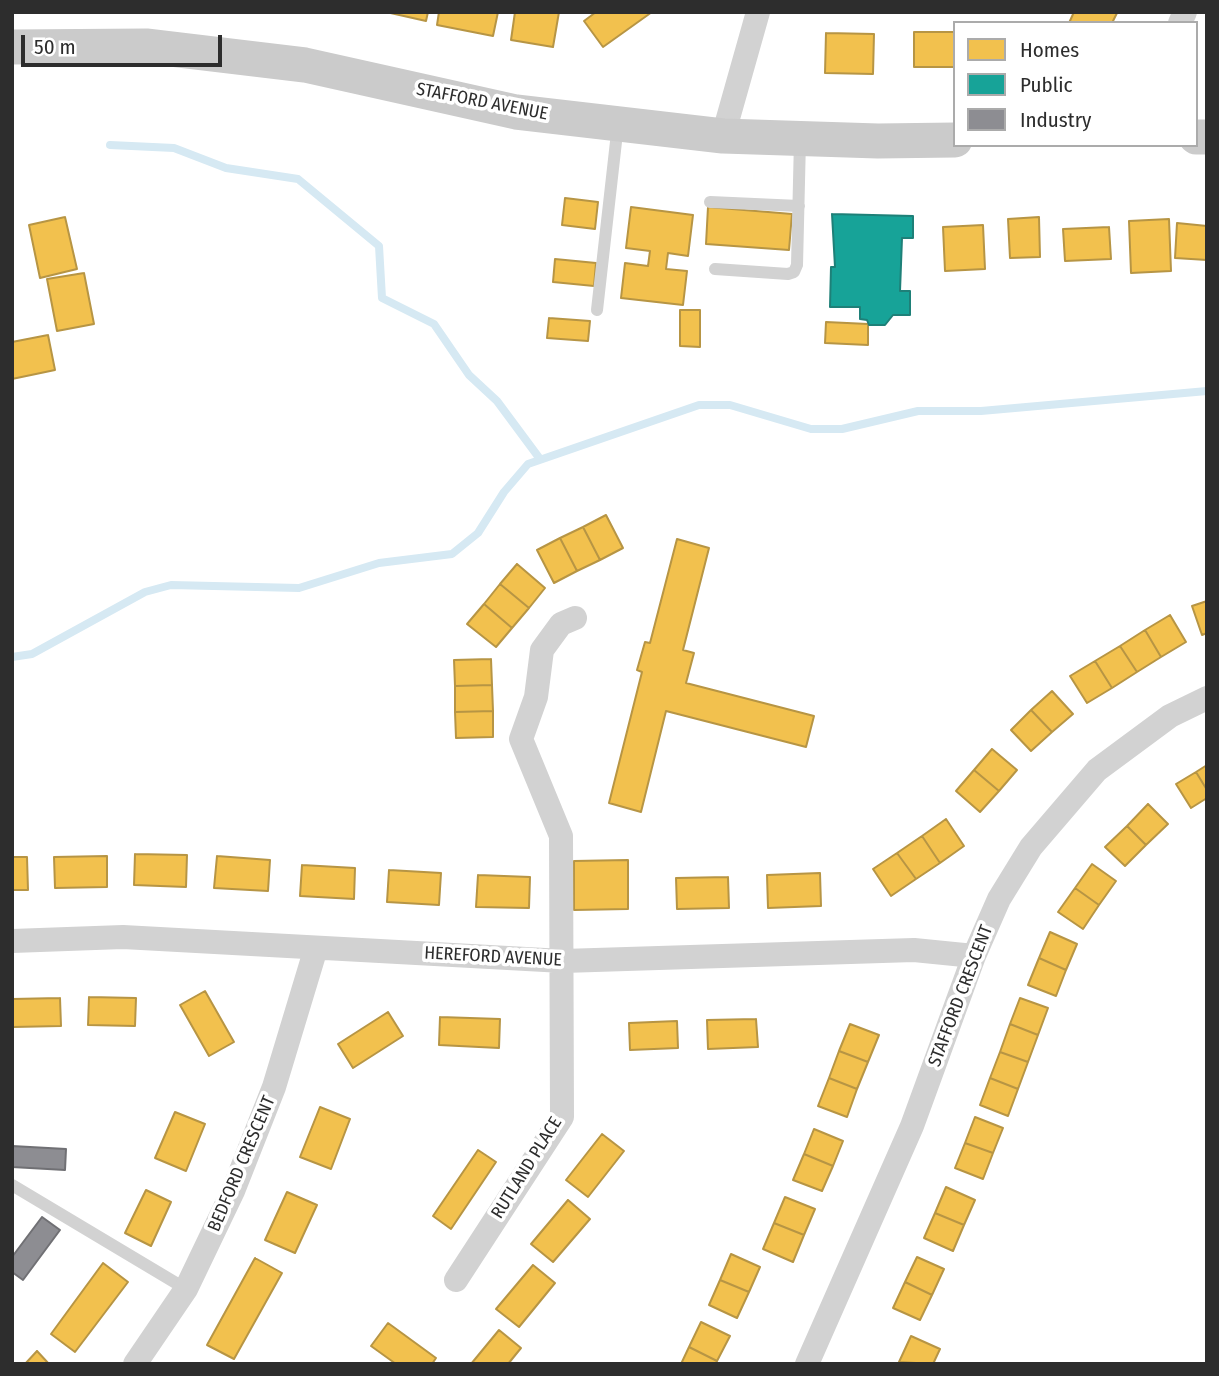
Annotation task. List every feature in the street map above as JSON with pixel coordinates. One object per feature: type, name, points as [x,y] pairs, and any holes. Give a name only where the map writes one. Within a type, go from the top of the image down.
[{"type":"street","points":[[723,136],[758,12]]},
{"type":"street","name":"STAFFORD AVENUE","points":[[12,47],[146,46],[304,65],[516,112],[723,136],[953,140]]},
{"type":"street","name":"RUTLAND PLACE","points":[[456,1280],[562,1117],[561,836],[521,738],[536,697],[542,650],[561,624],[575,618]]},
{"type":"street","name":"STAFFORD CRESCENT","points":[[807,1364],[912,1126],[974,956],[999,899],[1031,847],[1097,770],[1170,716],[1207,698]]},
{"type":"street","name":"HEREFORD AVENUE","points":[[12,941],[122,937],[563,961],[914,950],[974,956]]},
{"type":"street","name":"BEDFORD CRESCENT","points":[[135,1364],[186,1289],[233,1191],[274,1087],[316,948]]},
{"type":"lane","points":[[597,310],[618,124]]},
{"type":"lane","points":[[715,269],[788,274],[794,272],[797,265],[800,139]]},
{"type":"lane","points":[[710,202],[799,206]]},
{"type":"lane","points":[[12,1185],[186,1289]]},
{"type":"building: Homes","points":[[386,12],[428,12],[426,21]]},
{"type":"building: Homes","points":[[439,12],[498,12],[493,36],[437,25]]},
{"type":"building: Homes","points":[[515,12],[559,12],[553,47],[511,40]]},
{"type":"building: Homes","points":[[596,12],[652,12],[603,47],[584,21]]},
{"type":"building: Homes","points":[[1074,12],[1117,13],[1113,21],[1070,21]]},
{"type":"building: Homes","points":[[914,32],[953,32],[953,67],[914,67]]},
{"type":"building: Homes","points":[[826,33],[874,34],[873,74],[825,73]]},
{"type":"building: Homes","points":[[565,198],[598,202],[595,229],[562,225]]},
{"type":"building: Homes","points":[[631,207],[693,215],[688,256],[668,253],[666,269],[687,271],[683,305],[621,298],[625,263],[648,266],[650,251],[626,248]]},
{"type":"building: Homes","points":[[708,207],[792,214],[789,250],[706,244]]},
{"type":"building: Homes","points":[[65,217],[77,269],[40,278],[29,225]]},
{"type":"building: Homes","points":[[1039,217],[1040,257],[1010,258],[1008,219]]},
{"type":"building: Homes","points":[[1169,219],[1171,271],[1131,273],[1129,221]]},
{"type":"building: Homes","points":[[1177,223],[1207,226],[1207,260],[1175,258]]},
{"type":"building: Homes","points":[[983,225],[985,269],[945,271],[943,227]]},
{"type":"building: Homes","points":[[1109,227],[1111,259],[1065,261],[1063,229]]},
{"type":"building: Homes","points":[[555,259],[596,263],[594,286],[553,282]]},
{"type":"building: Homes","points":[[84,273],[94,324],[57,331],[47,279]]},
{"type":"building: Homes","points":[[680,310],[700,310],[700,347],[680,346]]},
{"type":"building: Homes","points":[[549,318],[590,321],[588,341],[547,338]]},
{"type":"building: Homes","points":[[826,322],[868,324],[868,345],[825,343]]},
{"type":"building: Homes","points":[[48,335],[55,370],[12,379],[12,342]]},
{"type":"building: Homes","points":[[606,515],[623,548],[600,560],[583,527]]},
{"type":"building: Homes","points":[[583,527],[600,560],[577,571],[560,538]]},
{"type":"building: Homes","points":[[560,538],[577,571],[554,583],[537,550]]},
{"type":"building: Homes","points":[[677,539],[709,548],[683,650],[694,653],[686,683],[814,716],[806,747],[666,711],[641,812],[609,803],[642,672],[637,670],[645,642],[650,643]]},
{"type":"building: Homes","points":[[517,564],[545,588],[529,608],[500,584]]},
{"type":"building: Homes","points":[[500,584],[529,608],[512,628],[484,604]]},
{"type":"building: Homes","points":[[1207,601],[1207,633],[1202,635],[1192,606]]},
{"type":"building: Homes","points":[[484,604],[512,628],[496,647],[467,624]]},
{"type":"building: Homes","points":[[1170,615],[1186,642],[1161,657],[1145,630]]},
{"type":"building: Homes","points":[[1145,630],[1161,657],[1137,672],[1120,646]]},
{"type":"building: Homes","points":[[1120,646],[1137,672],[1112,688],[1095,661]]},
{"type":"building: Homes","points":[[491,659],[492,685],[455,686],[454,660]]},
{"type":"building: Homes","points":[[1095,661],[1112,688],[1087,703],[1070,676]]},
{"type":"building: Homes","points":[[492,685],[493,711],[455,712],[455,686]]},
{"type":"building: Homes","points":[[1052,691],[1073,714],[1052,732],[1031,710]]},
{"type":"building: Homes","points":[[1031,710],[1052,732],[1031,751],[1011,730]]},
{"type":"building: Homes","points":[[493,711],[493,737],[456,738],[455,712]]},
{"type":"building: Homes","points":[[992,749],[1017,770],[999,791],[974,770]]},
{"type":"building: Homes","points":[[1207,765],[1207,790],[1196,772]]},
{"type":"building: Homes","points":[[974,770],[999,791],[980,812],[956,791]]},
{"type":"building: Homes","points":[[1196,772],[1207,790],[1207,798],[1191,808],[1176,784]]},
{"type":"building: Homes","points":[[1148,804],[1168,824],[1146,845],[1127,826]]},
{"type":"building: Homes","points":[[946,819],[964,846],[940,863],[922,836]]},
{"type":"building: Homes","points":[[1127,826],[1146,845],[1125,866],[1105,847]]},
{"type":"building: Homes","points":[[922,836],[940,863],[916,879],[897,853]]},
{"type":"building: Homes","points":[[897,853],[916,879],[891,896],[873,869]]},
{"type":"building: Homes","points":[[135,854],[187,855],[186,887],[134,885]]},
{"type":"building: Homes","points":[[107,856],[107,887],[55,888],[54,857]]},
{"type":"building: Homes","points":[[217,856],[270,860],[268,891],[214,888]]},
{"type":"building: Homes","points":[[12,857],[27,857],[28,890],[12,890]]},
{"type":"building: Homes","points":[[628,860],[628,909],[574,910],[574,861]]},
{"type":"building: Homes","points":[[1092,864],[1116,881],[1099,905],[1075,888]]},
{"type":"building: Homes","points":[[302,865],[355,868],[354,899],[300,896]]},
{"type":"building: Homes","points":[[389,870],[441,873],[439,905],[387,902]]},
{"type":"building: Homes","points":[[820,873],[821,906],[768,908],[767,875]]},
{"type":"building: Homes","points":[[478,875],[530,877],[529,908],[476,907]]},
{"type":"building: Homes","points":[[728,877],[729,908],[677,909],[676,878]]},
{"type":"building: Homes","points":[[1075,888],[1099,905],[1083,929],[1058,912]]},
{"type":"building: Homes","points":[[1050,932],[1077,944],[1066,970],[1039,958]]},
{"type":"building: Homes","points":[[1039,958],[1066,970],[1056,996],[1028,985]]},
{"type":"building: Homes","points":[[205,991],[234,1042],[209,1056],[180,1005]]},
{"type":"building: Homes","points":[[89,997],[136,998],[135,1026],[88,1025]]},
{"type":"building: Homes","points":[[60,998],[61,1026],[13,1027],[12,999]]},
{"type":"building: Homes","points":[[1020,998],[1048,1008],[1038,1035],[1010,1024]]},
{"type":"building: Homes","points":[[388,1012],[403,1036],[353,1068],[338,1044]]},
{"type":"building: Homes","points":[[440,1017],[500,1019],[499,1048],[439,1045]]},
{"type":"building: Homes","points":[[756,1019],[758,1047],[708,1049],[707,1020]]},
{"type":"building: Homes","points":[[677,1021],[678,1048],[630,1050],[629,1023]]},
{"type":"building: Homes","points":[[850,1024],[879,1035],[868,1062],[839,1051]]},
{"type":"building: Homes","points":[[1010,1024],[1038,1035],[1028,1062],[1000,1052]]},
{"type":"building: Homes","points":[[839,1051],[868,1062],[857,1089],[829,1078]]},
{"type":"building: Homes","points":[[1000,1052],[1028,1062],[1018,1089],[990,1078]]},
{"type":"building: Homes","points":[[829,1078],[857,1089],[847,1117],[818,1106]]},
{"type":"building: Homes","points":[[990,1078],[1018,1089],[1008,1116],[980,1105]]},
{"type":"building: Homes","points":[[320,1107],[350,1119],[331,1169],[300,1157]]},
{"type":"building: Homes","points":[[175,1112],[205,1124],[186,1171],[155,1158]]},
{"type":"building: Homes","points":[[975,1117],[1003,1128],[993,1153],[965,1143]]},
{"type":"building: Homes","points":[[814,1129],[843,1141],[833,1166],[804,1154]]},
{"type":"building: Homes","points":[[602,1134],[624,1151],[588,1197],[566,1180]]},
{"type":"building: Homes","points":[[965,1143],[993,1153],[983,1179],[955,1168]]},
{"type":"building: Homes","points":[[478,1150],[496,1162],[451,1229],[433,1216]]},
{"type":"building: Homes","points":[[804,1154],[833,1166],[822,1191],[793,1180]]},
{"type":"building: Homes","points":[[946,1187],[975,1200],[964,1225],[935,1213]]},
{"type":"building: Homes","points":[[146,1190],[171,1202],[151,1246],[125,1233]]},
{"type":"building: Homes","points":[[287,1192],[317,1205],[295,1253],[265,1240]]},
{"type":"building: Homes","points":[[785,1197],[815,1209],[804,1235],[774,1223]]},
{"type":"building: Homes","points":[[568,1200],[590,1219],[553,1262],[531,1244]]},
{"type":"building: Homes","points":[[935,1213],[964,1225],[953,1251],[924,1238]]},
{"type":"building: Homes","points":[[774,1223],[804,1235],[793,1262],[763,1249]]},
{"type":"building: Homes","points":[[731,1254],[760,1267],[749,1292],[720,1280]]},
{"type":"building: Homes","points":[[917,1257],[944,1269],[932,1295],[905,1282]]},
{"type":"building: Homes","points":[[255,1258],[282,1273],[234,1359],[207,1345]]},
{"type":"building: Homes","points":[[103,1263],[128,1282],[75,1352],[51,1334]]},
{"type":"building: Homes","points":[[533,1265],[555,1283],[519,1327],[496,1309]]},
{"type":"building: Homes","points":[[720,1280],[749,1292],[737,1318],[709,1305]]},
{"type":"building: Homes","points":[[905,1282],[932,1295],[920,1320],[893,1308]]},
{"type":"building: Homes","points":[[701,1322],[730,1336],[717,1361],[689,1347]]},
{"type":"building: Homes","points":[[388,1323],[436,1358],[432,1364],[396,1364],[371,1346]]},
{"type":"building: Homes","points":[[499,1330],[521,1348],[508,1364],[471,1364]]},
{"type":"building: Homes","points":[[911,1336],[940,1349],[933,1364],[899,1362]]},
{"type":"building: Homes","points":[[689,1347],[717,1361],[716,1364],[681,1364]]},
{"type":"building: Homes","points":[[37,1351],[49,1364],[25,1364]]},
{"type":"building: Public","points":[[832,214],[913,216],[913,238],[902,238],[900,291],[910,291],[910,315],[893,315],[885,325],[869,325],[867,320],[860,319],[860,307],[830,307],[831,267],[835,267]]},
{"type":"building: Industry","points":[[12,1146],[66,1149],[65,1170],[12,1167]]},
{"type":"building: Industry","points":[[42,1217],[60,1230],[23,1280],[12,1272],[12,1257]]},
{"type":"waterway","points":[[110,145],[174,148],[226,168],[298,179],[379,246],[382,298],[434,324],[469,375],[497,401],[540,459]]},
{"type":"waterway","points":[[12,657],[32,654],[145,592],[171,585],[299,588],[379,563],[452,554],[478,533],[504,492],[528,464],[699,405],[730,405],[811,429],[842,429],[918,411],[981,411],[1207,391]]}]
